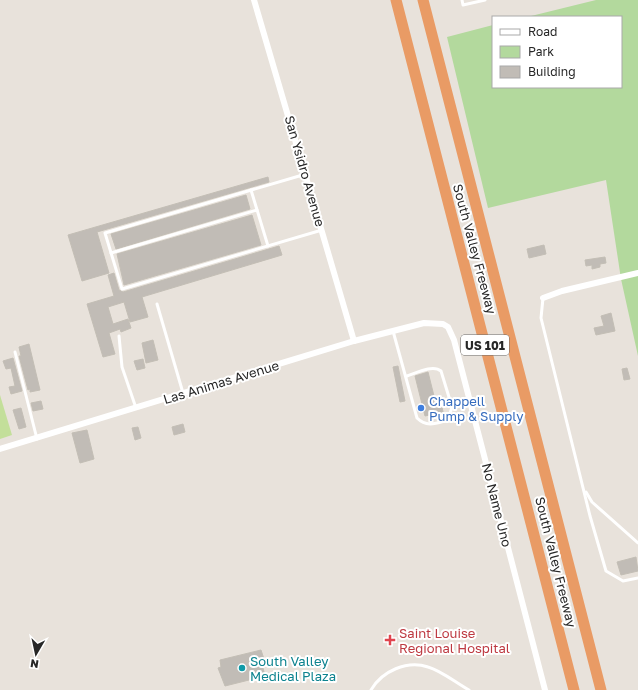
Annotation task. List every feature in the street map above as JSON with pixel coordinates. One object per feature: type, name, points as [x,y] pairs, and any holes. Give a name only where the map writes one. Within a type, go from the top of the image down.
[{"type":"highway","name":"South Valley Freeway","points":[[396,0],[574,690]]},
{"type":"highway","name":"South Valley Freeway","points":[[422,0],[601,690]]},
{"type":"street","name":"San Ysidro Avenue","points":[[254,0],[354,341]]},
{"type":"street","points":[[543,298],[562,291],[638,274]]},
{"type":"street","name":"Las Animas Avenue","points":[[0,449],[354,341],[424,323],[443,324]]},
{"type":"street","name":"No Name Uno","points":[[443,324],[448,327],[454,340],[545,690]]},
{"type":"lane","points":[[462,0],[463,5],[485,0]]},
{"type":"lane","points":[[306,174],[105,233],[122,289],[322,230]]},
{"type":"lane","points":[[251,190],[268,246]]},
{"type":"lane","points":[[111,253],[257,210]]},
{"type":"lane","points":[[543,298],[541,318],[590,516],[606,570],[623,581],[638,578]]},
{"type":"lane","points":[[157,304],[184,394]]},
{"type":"lane","points":[[393,331],[407,376],[417,418],[421,422],[428,425],[448,420],[452,407],[441,371],[438,368],[432,368],[407,376]]},
{"type":"lane","points":[[119,336],[122,367],[136,408]]},
{"type":"lane","points":[[15,352],[37,438]]},
{"type":"lane","points":[[584,489],[592,502],[638,543]]},
{"type":"lane","points":[[371,690],[384,675],[399,667],[414,665],[428,667],[469,690]]},
{"type":"green space","points":[[596,0],[638,0],[638,356],[621,279],[606,180],[488,208],[447,37],[492,25],[492,88],[622,88],[622,16],[531,16]]},
{"type":"green space","points":[[0,395],[12,435],[0,439]]},
{"type":"building","points":[[268,177],[269,182],[97,232],[109,273],[82,281],[68,235]]},
{"type":"building","points":[[246,195],[250,209],[116,249],[111,234]]},
{"type":"building","points":[[252,215],[261,245],[124,285],[117,254]]},
{"type":"building","points":[[544,245],[546,254],[529,258],[527,249]]},
{"type":"building","points":[[279,246],[282,255],[142,297],[148,317],[130,322],[124,302],[108,307],[113,324],[128,319],[131,328],[121,332],[120,329],[109,333],[115,354],[103,357],[87,304],[114,296],[108,275],[114,273],[119,290],[123,292]]},
{"type":"building","points":[[605,257],[606,263],[600,264],[600,267],[592,269],[592,265],[586,266],[585,260]]},
{"type":"building","points":[[611,313],[615,331],[596,335],[594,328],[604,326],[601,316]]},
{"type":"building","points":[[153,340],[158,360],[146,363],[142,343]]},
{"type":"building","points":[[29,344],[40,390],[30,392],[30,389],[28,390],[19,356],[21,356],[19,347]]},
{"type":"building","points":[[13,358],[22,391],[11,394],[9,387],[15,386],[11,368],[6,369],[3,361]]},
{"type":"building","points":[[143,359],[145,368],[137,370],[134,361]]},
{"type":"building","points":[[398,366],[405,401],[400,402],[393,367]]},
{"type":"building","points":[[627,368],[630,379],[624,380],[622,369]]},
{"type":"building","points":[[428,372],[437,408],[442,407],[443,412],[425,416],[415,376]]},
{"type":"building","points":[[41,401],[43,409],[33,411],[31,403]]},
{"type":"building","points":[[21,408],[26,427],[19,429],[13,410]]},
{"type":"building","points":[[183,424],[185,432],[174,435],[172,427]]},
{"type":"building","points":[[138,427],[141,438],[135,440],[132,428]]},
{"type":"building","points":[[87,430],[94,459],[80,463],[72,433]]},
{"type":"building","points":[[636,557],[638,571],[621,575],[617,562]]},
{"type":"building","name":"South Valley Medical Plaza","points":[[261,650],[264,659],[261,660],[265,676],[225,686],[218,668],[221,667],[220,660]]},
{"type":"place","name":"Chappell Pump & Supply","points":[[421,408]]},
{"type":"place","name":"Saint Louise Regional Hospital","points":[[390,640]]},
{"type":"place","name":"South Valley Medical Plaza","points":[[242,668]]}]
